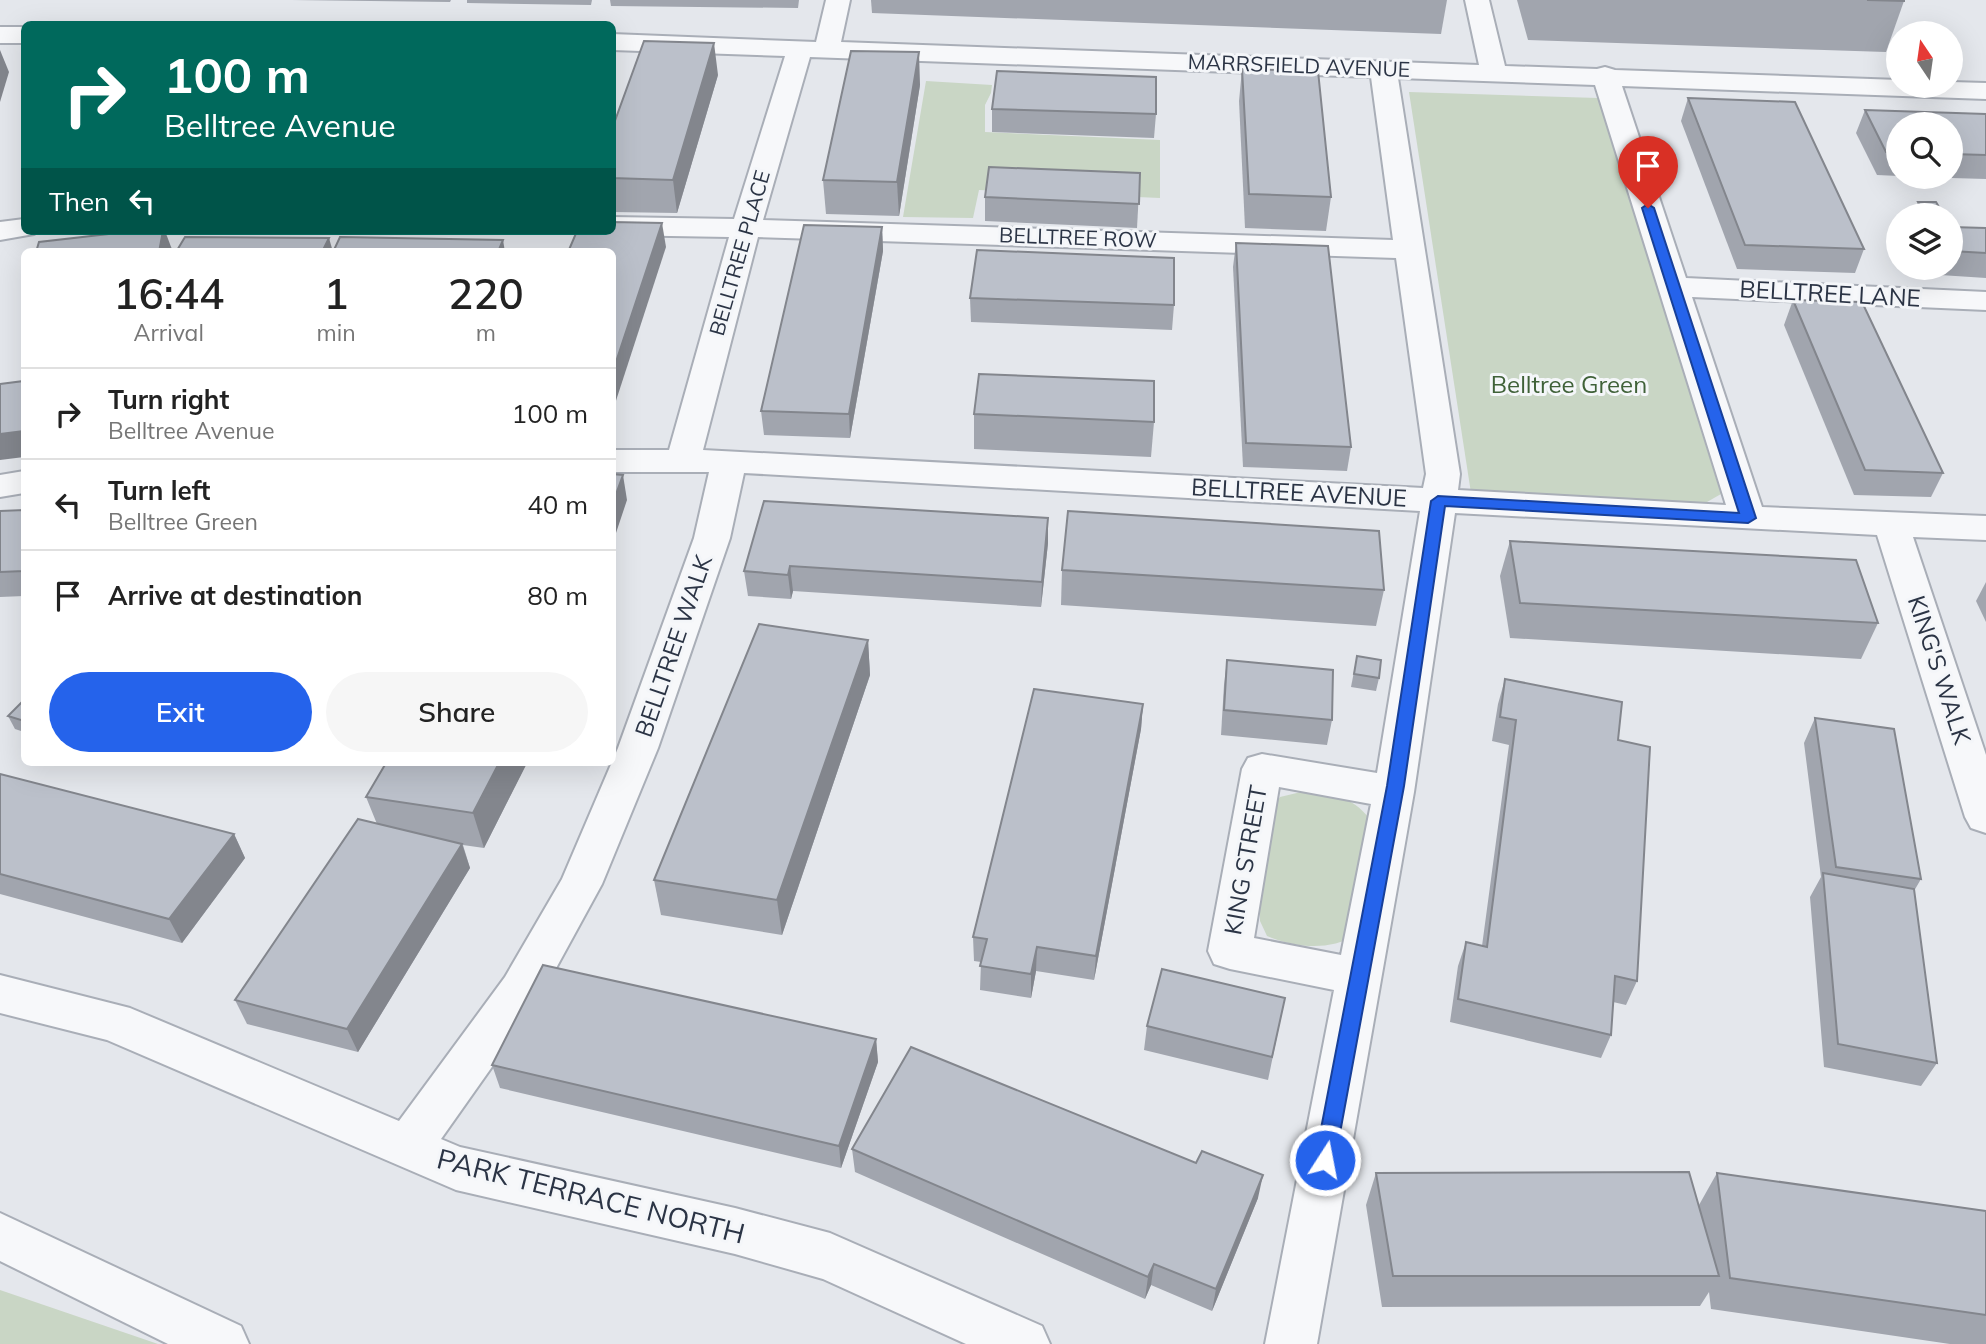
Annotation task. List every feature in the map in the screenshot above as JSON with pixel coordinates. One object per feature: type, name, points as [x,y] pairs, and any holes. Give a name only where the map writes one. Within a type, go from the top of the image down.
[{"type":"street","name":"BELLTREE PLACE","points":[[683,460],[746,228],[813,48],[838,0]]},
{"type":"street","points":[[1477,0],[1494,73]]},
{"type":"street","points":[[0,35],[21,35]]},
{"type":"street","name":"MARRSFIELD AVENUE","points":[[616,41],[1986,90]]},
{"type":"street","points":[[1291,1344],[1394,792],[1443,474],[1383,69]]},
{"type":"street","points":[[1605,75],[1748,518]]},
{"type":"street","name":"BELLTREE ROW","points":[[616,226],[1409,248]]},
{"type":"street","points":[[0,232],[21,228]]},
{"type":"street","name":"BELLTREE LANE","points":[[1673,286],[1986,301]]},
{"type":"street","name":"BELLTREE AVENUE","points":[[616,461],[729,461],[1748,518],[1986,528]]},
{"type":"street","name":"BELLTREE WALK","points":[[407,1148],[521,990],[581,884],[638,748],[707,552],[729,461]]},
{"type":"street","points":[[0,485],[21,482]]},
{"type":"street","name":"KING'S WALK","points":[[1891,524],[1986,817]]},
{"type":"street","name":"KING STREET","points":[[1360,977],[1230,951],[1262,769],[1394,792]]},
{"type":"street","name":"PARK TERRACE NORTH","points":[[0,994],[114,1023],[456,1168],[735,1231],[830,1257],[1024,1344]]},
{"type":"street","points":[[0,1236],[223,1344]]},
{"type":"green space","points":[[926,81],[992,85],[985,105],[985,132],[1160,140],[1160,198],[979,190],[973,218],[903,217]]},
{"type":"green space","name":"Belltree Green","points":[[1409,92],[1598,98],[1721,494],[1700,506],[1471,493]]},
{"type":"green space","points":[[1301,792],[1344,799],[1360,808],[1376,827],[1357,935],[1335,944],[1312,946],[1278,940],[1267,936],[1260,921],[1260,891],[1269,812],[1280,797]]},
{"type":"green space","points":[[0,1290],[158,1344],[0,1344]]},
{"type":"building","points":[[644,41],[714,43],[673,180],[616,178],[616,118]]},
{"type":"building","points":[[851,51],[919,52],[897,182],[823,180]]},
{"type":"building","points":[[1242,69],[1318,71],[1331,197],[1249,194]]},
{"type":"building","points":[[997,71],[1156,77],[1156,114],[992,109]]},
{"type":"building","points":[[1688,98],[1795,102],[1864,249],[1745,245]]},
{"type":"building","points":[[1865,110],[1926,112],[1886,112],[1886,152]]},
{"type":"building","points":[[1963,113],[1986,114],[1986,155],[1963,154]]},
{"type":"building","points":[[989,167],[1140,173],[1139,204],[985,197]]},
{"type":"building","points":[[616,222],[662,223],[616,362],[616,248],[570,248],[575,235],[616,235]]},
{"type":"building","points":[[804,225],[882,227],[849,414],[761,411]]},
{"type":"building","points":[[1963,227],[1986,228],[1986,253],[1963,252]]},
{"type":"building","points":[[100,235],[162,235],[160,248],[37,248],[39,242]]},
{"type":"building","points":[[185,237],[329,238],[324,248],[178,248]]},
{"type":"building","points":[[340,237],[503,240],[500,248],[335,248]]},
{"type":"building","points":[[1236,243],[1328,246],[1351,447],[1246,443]]},
{"type":"building","points":[[977,250],[1174,258],[1174,305],[970,298]]},
{"type":"building","points":[[1793,300],[1862,302],[1943,473],[1865,470]]},
{"type":"building","points":[[979,374],[1154,381],[1154,422],[974,414]]},
{"type":"building","points":[[21,381],[21,431],[0,434],[0,384]]},
{"type":"building","points":[[616,474],[623,475],[616,494]]},
{"type":"building","points":[[764,501],[1048,518],[1042,582],[790,566],[788,575],[744,571]]},
{"type":"building","points":[[21,510],[21,571],[0,572],[0,511]]},
{"type":"building","points":[[1068,511],[1379,531],[1384,590],[1062,570]]},
{"type":"building","points":[[1510,541],[1856,560],[1878,623],[1520,603]]},
{"type":"building","points":[[759,624],[868,640],[777,900],[654,880]]},
{"type":"building","points":[[1357,656],[1381,660],[1379,678],[1354,674]]},
{"type":"building","points":[[1227,660],[1333,670],[1332,720],[1224,710]]},
{"type":"building","points":[[1505,679],[1622,702],[1618,740],[1650,747],[1637,981],[1615,976],[1611,1035],[1458,999],[1466,942],[1487,947],[1516,720],[1500,717]]},
{"type":"building","points":[[1034,689],[1143,704],[1096,956],[1037,947],[1031,974],[980,966],[987,939],[973,937]]},
{"type":"building","points":[[21,703],[21,720],[8,716]]},
{"type":"building","points":[[1815,718],[1894,729],[1921,879],[1836,867]]},
{"type":"building","points":[[384,766],[497,766],[473,813],[366,797]]},
{"type":"building","points":[[0,774],[234,834],[169,919],[0,874]]},
{"type":"building","points":[[358,819],[462,844],[347,1029],[235,1000]]},
{"type":"building","points":[[1823,873],[1914,889],[1937,1063],[1838,1044]]},
{"type":"building","points":[[543,965],[876,1039],[839,1146],[492,1065]]},
{"type":"building","points":[[1162,969],[1285,998],[1272,1057],[1147,1026]]},
{"type":"building","points":[[911,1047],[1196,1163],[1202,1151],[1263,1175],[1216,1289],[1154,1264],[1148,1277],[852,1149]]},
{"type":"building","points":[[1689,1172],[1719,1276],[1393,1276],[1376,1173]]},
{"type":"building","points":[[1717,1173],[1986,1211],[1986,1315],[1730,1278]]},
{"type":"route","points":[[1325,1160],[1395,786],[1439,510],[1438,501],[1748,518],[1648,208]]}]
